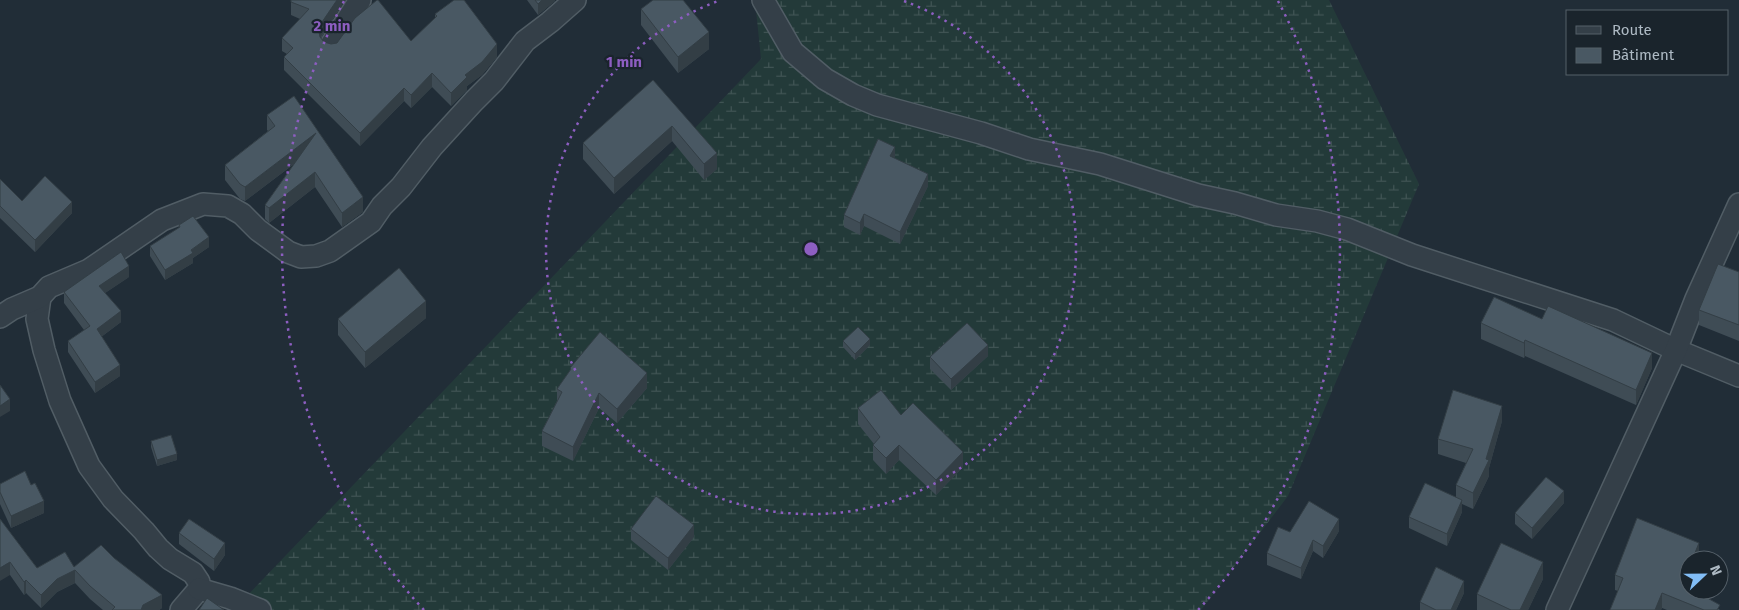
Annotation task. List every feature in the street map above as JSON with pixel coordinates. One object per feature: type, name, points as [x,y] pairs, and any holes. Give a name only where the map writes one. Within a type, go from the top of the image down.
[{"type":"street","points":[[330,45],[360,0]]},
{"type":"street","points":[[0,316],[40,297],[49,287],[90,270],[162,220],[203,204],[228,206],[242,214],[258,230],[288,252],[301,257],[316,256],[330,250],[371,222],[382,206],[401,186],[432,147],[494,81],[525,41],[575,0]]},
{"type":"street","points":[[763,0],[793,52],[826,79],[877,105],[1029,149],[1100,164],[1198,195],[1276,215],[1317,221],[1347,229],[1412,255],[1613,320],[1676,350],[1739,376]]},
{"type":"street","points":[[1557,610],[1676,350],[1696,299],[1739,204]]},
{"type":"street","points":[[40,297],[37,319],[44,350],[60,401],[89,466],[113,499],[144,530],[158,548],[170,560],[196,576],[199,589],[181,610]]},
{"type":"street","points":[[199,589],[230,598],[260,610]]},
{"type":"green space","points":[[755,0],[1329,0],[1419,184],[1288,496],[1201,610],[248,610],[244,599],[761,59]]},
{"type":"building","points":[[291,0],[337,0],[320,25],[319,32],[324,42],[331,44],[337,43],[355,18],[377,0],[411,41],[437,16],[435,14],[454,0],[464,0],[497,44],[482,62],[465,75],[467,77],[451,93],[432,73],[411,95],[404,88],[360,133],[284,57],[293,48],[282,38],[309,9],[291,2]]},
{"type":"building","points":[[653,0],[683,0],[709,32],[678,57],[641,9]]},
{"type":"building","points":[[653,80],[717,153],[704,164],[672,126],[614,178],[583,143]]},
{"type":"building","points":[[294,96],[363,197],[342,213],[315,172],[269,208],[265,205],[316,133],[245,187],[240,184],[225,165],[275,126],[267,115]]},
{"type":"building","points":[[878,139],[895,147],[890,156],[928,174],[900,232],[864,214],[860,223],[844,215]]},
{"type":"building","points":[[45,176],[72,202],[35,240],[0,206],[0,179],[22,201]]},
{"type":"building","points":[[193,216],[209,237],[191,250],[193,253],[165,270],[150,246],[180,227],[179,225]]},
{"type":"building","points":[[121,252],[129,266],[99,286],[121,311],[97,329],[120,365],[95,382],[68,341],[90,326],[64,292]]},
{"type":"building","points":[[1718,264],[1739,272],[1739,325],[1699,310]]},
{"type":"building","points":[[399,268],[426,301],[365,352],[338,319]]},
{"type":"building","points":[[1494,297],[1542,319],[1548,306],[1652,353],[1636,390],[1525,340],[1524,343],[1481,323]]},
{"type":"building","points":[[967,323],[988,345],[951,379],[930,357]]},
{"type":"building","points":[[858,327],[870,339],[855,354],[843,341]]},
{"type":"building","points":[[600,332],[647,373],[617,409],[599,393],[573,447],[542,431],[562,392],[557,389],[570,368]]},
{"type":"building","points":[[0,385],[10,399],[0,406]]},
{"type":"building","points":[[881,390],[901,415],[913,403],[963,452],[936,480],[899,445],[886,458],[873,445],[880,437],[858,408]]},
{"type":"building","points":[[1453,390],[1502,406],[1486,459],[1489,460],[1473,493],[1456,485],[1473,449],[1438,439]]},
{"type":"building","points":[[171,435],[177,454],[157,460],[151,441]]},
{"type":"building","points":[[25,471],[31,485],[35,483],[44,501],[11,516],[0,492],[0,484]]},
{"type":"building","points":[[1546,477],[1564,491],[1532,528],[1515,513]]},
{"type":"building","points":[[1425,483],[1462,500],[1447,534],[1409,517]]},
{"type":"building","points":[[656,496],[694,525],[668,558],[631,529]]},
{"type":"building","points":[[1309,501],[1339,519],[1323,546],[1313,540],[1301,568],[1267,553],[1278,527],[1290,532]]},
{"type":"building","points":[[1637,518],[1699,543],[1696,550],[1679,550],[1679,600],[1662,593],[1655,610],[1610,610],[1623,578],[1615,575]]},
{"type":"building","points":[[0,519],[37,568],[65,552],[74,567],[101,545],[114,558],[162,595],[143,605],[141,610],[112,610],[115,607],[90,586],[75,570],[57,579],[41,595],[26,580],[24,582],[10,562],[0,568]]},
{"type":"building","points":[[189,519],[225,543],[214,559],[179,533]]},
{"type":"building","points":[[1501,543],[1543,562],[1520,610],[1511,610],[1477,594]]},
{"type":"building","points":[[1436,567],[1464,581],[1451,610],[1436,610],[1420,602]]},
{"type":"building","points":[[207,598],[224,610],[199,610]]},
{"type":"building","points":[[1679,600],[1711,600],[1720,605],[1717,610],[1704,610]]}]
